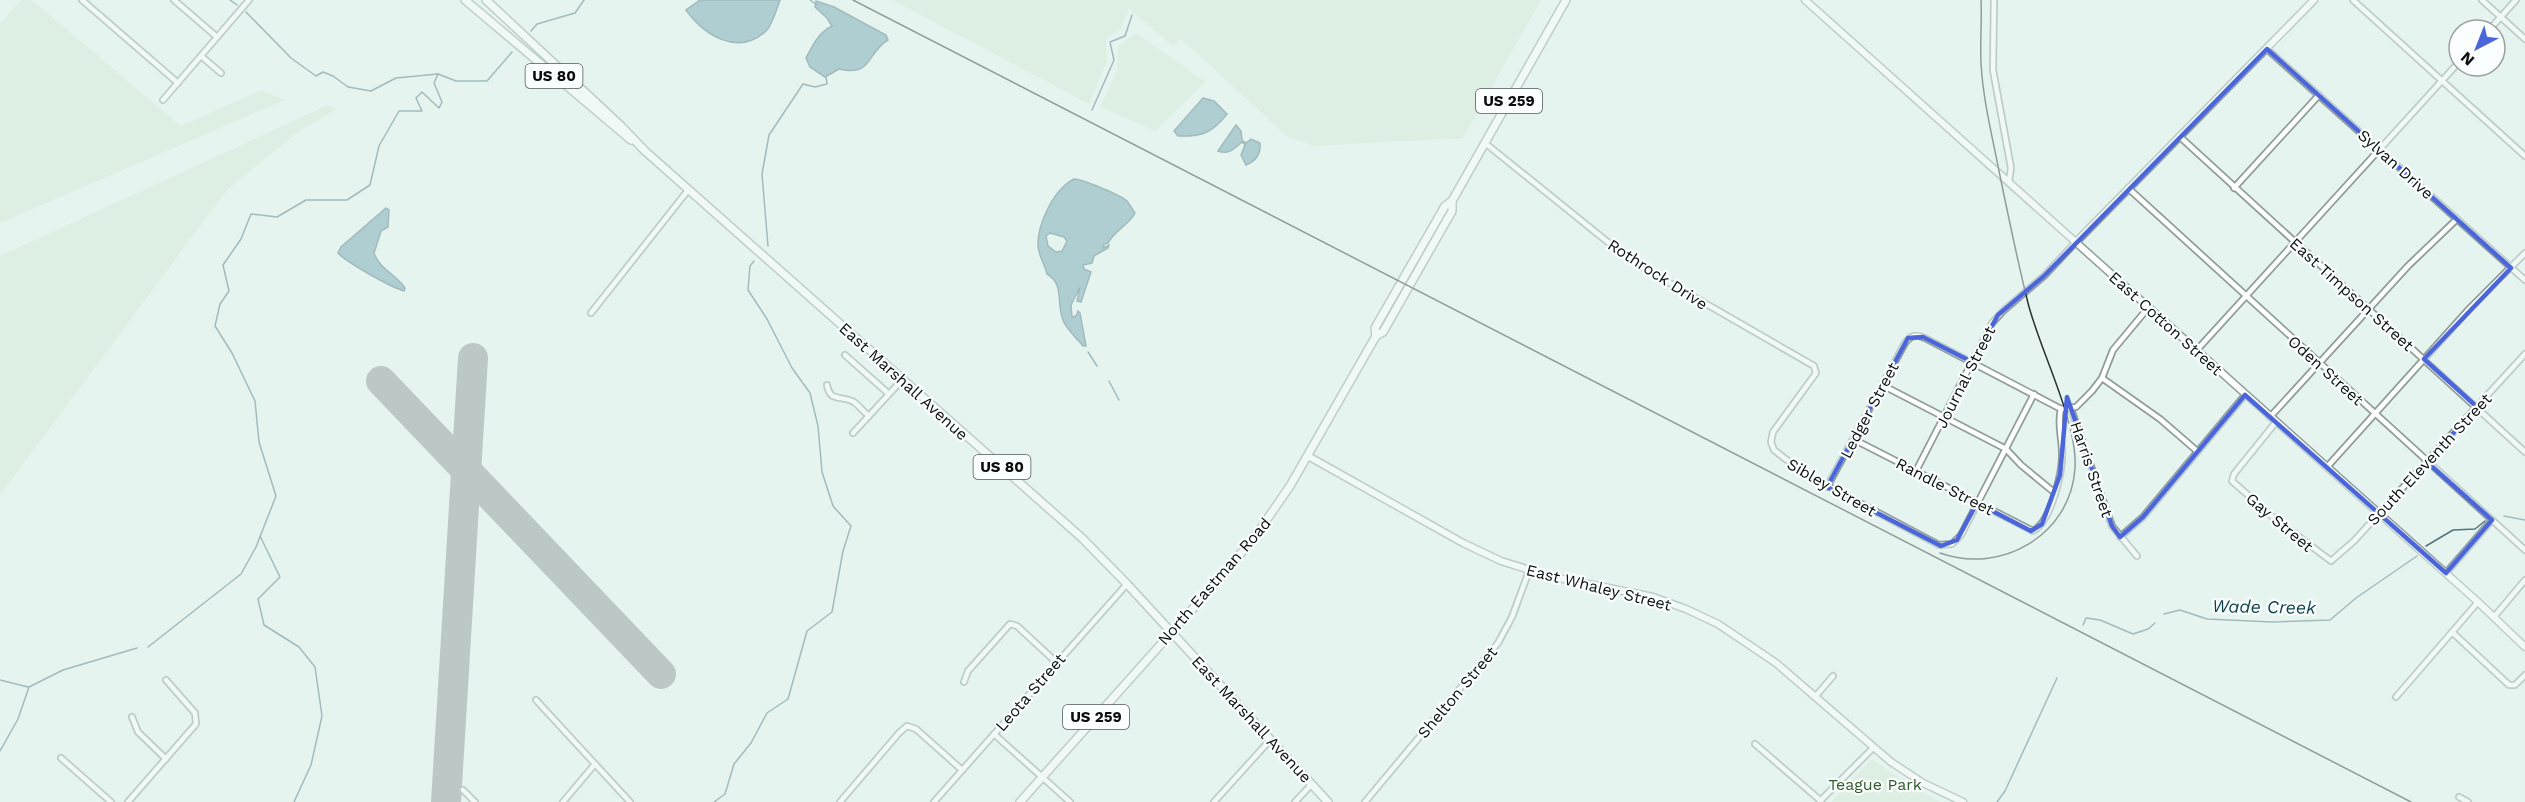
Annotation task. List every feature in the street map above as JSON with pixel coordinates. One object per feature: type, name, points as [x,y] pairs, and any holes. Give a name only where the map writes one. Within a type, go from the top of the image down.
[{"type":"main road","name":"East Marshall Avenue","points":[[465,0],[616,130],[645,151],[689,189],[1034,495],[1127,584],[1328,802]]},
{"type":"main road","name":"East Marshall Avenue","points":[[486,0],[645,151]]},
{"type":"main road","name":"US 259","points":[[1452,201],[1566,0]]},
{"type":"main road","name":"North Eastman Road","points":[[1020,802],[1253,539],[1282,499],[1376,336],[1375,328],[1401,282],[1445,206],[1452,201]]},
{"type":"main road","name":"North Eastman Road","points":[[1376,336],[1383,333],[1452,211],[1452,201]]},
{"type":"street","points":[[82,0],[178,83]]},
{"type":"street","points":[[174,0],[217,37]]},
{"type":"street","points":[[163,100],[249,0]]},
{"type":"street","name":"East Cotton Street","points":[[1805,0],[2446,573],[2525,647]]},
{"type":"street","points":[[1994,0],[1993,61],[2011,168],[2009,181]]},
{"type":"street","points":[[2076,242],[2314,0]]},
{"type":"street","points":[[2353,0],[2525,156]]},
{"type":"street","points":[[2482,0],[2525,39]]},
{"type":"street","points":[[2501,17],[2516,0]]},
{"type":"street","name":"Sylvan Drive","points":[[2267,49],[2525,280]]},
{"type":"street","points":[[201,56],[221,74]]},
{"type":"street","points":[[2196,351],[2447,75]]},
{"type":"street","points":[[2234,188],[2319,95]]},
{"type":"street","name":"East Timpson Street","points":[[2179,136],[2525,452]]},
{"type":"street","name":"Rothrock Drive","points":[[1485,143],[1623,255],[1814,366]]},
{"type":"street","name":"Oden Street","points":[[2128,188],[2525,550]]},
{"type":"street","points":[[591,313],[689,189]]},
{"type":"street","points":[[2273,420],[2369,309],[2457,219]]},
{"type":"street","name":"Journal Street","points":[[1916,471],[1996,318],[2044,276],[2076,242]]},
{"type":"street","points":[[2327,467],[2374,413],[2525,253]]},
{"type":"street","points":[[1972,362],[2061,409],[2071,409],[2081,403],[2102,378],[2113,350],[2148,308]]},
{"type":"street","name":"Ledger Street","points":[[1827,487],[1905,343],[1913,335],[1925,338],[1972,362]]},
{"type":"street","name":"South Eleventh Street","points":[[2331,561],[2356,538],[2525,354]]},
{"type":"street","points":[[846,355],[890,394]]},
{"type":"street","name":"Sibley Street","points":[[1814,366],[1816,373],[1775,429],[1771,444],[1783,459],[1827,487],[1936,544],[1949,545],[1959,537],[1977,503]]},
{"type":"street","points":[[2102,378],[2160,420],[2197,451]]},
{"type":"street","points":[[853,433],[903,379]]},
{"type":"street","points":[[827,385],[833,397],[853,402],[869,416]]},
{"type":"street","points":[[1882,385],[2006,449],[2021,465],[2055,493],[2062,458],[2061,409]]},
{"type":"street","points":[[1977,503],[2034,394]]},
{"type":"street","points":[[2120,537],[2143,517],[2246,395]]},
{"type":"street","name":"Harris Street","points":[[2071,409],[2112,526],[2136,556]]},
{"type":"street","name":"Gay Street","points":[[2273,420],[2232,480],[2274,518],[2331,561]]},
{"type":"street","name":"Randle Street","points":[[1853,439],[2029,530],[2037,529],[2042,524],[2055,493]]},
{"type":"street","name":"East Whaley Street","points":[[1308,456],[1463,543],[1528,571],[1636,593],[1697,614],[1728,630],[1757,648],[1873,748],[1914,777],[1963,802]]},
{"type":"street","points":[[2446,573],[2492,520]]},
{"type":"street","name":"Shelton Street","points":[[1365,802],[1498,643],[1512,617],[1528,571]]},
{"type":"street","points":[[2494,617],[2525,580]]},
{"type":"street","name":"Leota Street","points":[[934,802],[1127,584]]},
{"type":"street","points":[[2396,697],[2478,602]]},
{"type":"street","points":[[964,682],[966,673],[1011,624],[1017,626],[1056,662]]},
{"type":"street","points":[[2452,632],[2509,685],[2515,685],[2525,675]]},
{"type":"street","points":[[1815,697],[1833,676]]},
{"type":"street","points":[[128,802],[194,728],[197,718],[194,711],[166,680]]},
{"type":"street","points":[[536,700],[630,802]]},
{"type":"street","points":[[132,717],[140,734],[166,759]]},
{"type":"street","points":[[840,802],[907,726],[916,729],[962,770]]},
{"type":"street","points":[[994,734],[1070,802]]},
{"type":"street","points":[[1214,802],[1271,740]]},
{"type":"street","points":[[1755,744],[1820,801],[1873,748]]},
{"type":"street","points":[[62,758],[111,802]]},
{"type":"street","points":[[563,802],[595,764]]},
{"type":"street","points":[[1295,802],[1312,784]]},
{"type":"street","points":[[463,790],[475,802]]},
{"type":"street","points":[[2459,797],[2468,802]]},
{"type":"highlighted area","points":[[2267,49],[2511,268],[2424,359],[2477,407],[2427,462],[2492,520],[2446,573],[2245,395],[2143,517],[2120,537],[2112,526],[2067,397],[2060,475],[2042,524],[2031,531],[1977,503],[1957,540],[1941,546],[1827,487],[1908,338],[1923,337],[1972,362],[1998,315],[2044,276]]},
{"type":"green space","points":[[21,0],[32,0],[181,126],[261,90],[285,100],[0,223],[0,24]]},
{"type":"green space","points":[[892,0],[1541,0],[1463,138],[1313,146],[1287,136],[1181,39],[1173,46],[1129,9],[1121,29],[1106,39],[1107,61],[1089,104]]},
{"type":"green space","points":[[1136,33],[1206,82],[1155,131],[1100,107],[1117,71],[1118,46]]},
{"type":"green space","points":[[328,105],[337,109],[298,132],[227,190],[0,495],[0,256]]},
{"type":"green space","name":"Teague Park","points":[[1872,759],[1911,786],[1940,802],[1831,802]]},
{"type":"water","points":[[700,0],[780,1],[766,31],[755,39],[733,42],[722,40],[693,19],[686,10]]},
{"type":"water","points":[[816,1],[834,7],[886,35],[888,40],[881,45],[864,67],[850,71],[839,69],[825,77],[810,67],[806,58],[819,36],[832,26],[815,7]]},
{"type":"water","points":[[1203,98],[1214,101],[1227,114],[1211,130],[1194,136],[1178,136],[1174,131]]},
{"type":"water","points":[[1236,125],[1241,131],[1242,140],[1246,143],[1251,139],[1260,143],[1257,157],[1246,165],[1241,155],[1245,145],[1242,142],[1228,152],[1218,151]]},
{"type":"water","points":[[1074,179],[1101,188],[1127,201],[1135,213],[1108,243],[1104,244],[1103,248],[1109,245],[1108,248],[1094,256],[1092,263],[1083,265],[1084,269],[1091,272],[1081,302],[1077,301],[1080,287],[1071,305],[1072,317],[1076,316],[1078,311],[1080,313],[1086,346],[1083,346],[1064,323],[1056,283],[1047,274],[1038,247],[1043,219],[1053,200],[1066,184]],"holes":[[[1050,233],[1064,237],[1067,241],[1062,251],[1056,252],[1048,246],[1046,236]]]},
{"type":"water","points":[[386,208],[389,210],[388,227],[381,231],[374,253],[380,264],[405,288],[404,291],[350,263],[338,253],[341,247]]},
{"type":"waterway","points":[[230,0],[237,5]]},
{"type":"waterway","points":[[531,31],[537,24],[575,13],[584,0]]},
{"type":"waterway","points":[[810,0],[817,5]]},
{"type":"waterway","points":[[246,12],[291,58],[316,76],[323,72],[348,87],[371,91],[396,78],[438,74]]},
{"type":"waterway","points":[[1092,110],[1114,60],[1110,42],[1125,36],[1132,15]]},
{"type":"waterway","points":[[148,647],[241,574],[256,547],[276,496],[259,442],[255,401],[232,353],[215,326],[220,304],[229,291],[223,265],[241,239],[251,214],[277,217],[306,200],[347,200],[370,185],[379,146],[399,111],[422,111],[416,98],[422,92],[439,108],[442,102],[434,83],[438,74],[456,81],[487,81],[512,52]]},
{"type":"waterway","points":[[768,246],[762,174],[769,135],[803,84],[815,87],[827,84],[826,77]]},
{"type":"waterway","points":[[714,802],[725,794],[734,764],[751,743],[767,713],[788,699],[807,631],[832,612],[843,551],[851,526],[833,506],[822,472],[818,426],[810,393],[792,368],[767,319],[748,290],[750,266],[754,261]]},
{"type":"waterway","points":[[1088,352],[1097,366]]},
{"type":"waterway","points":[[1109,381],[1119,400]]},
{"type":"waterway","name":"Wade Creek","points":[[2504,516],[2525,520]]},
{"type":"waterway","name":"Wade Creek","points":[[2426,546],[2453,530],[2475,529],[2485,521]]},
{"type":"waterway","points":[[260,536],[280,577],[258,599],[264,625],[299,647],[315,667],[322,716],[311,765],[294,802]]},
{"type":"waterway","name":"Wade Creek","points":[[2164,614],[2180,610],[2207,619],[2272,622],[2330,620],[2356,598],[2417,556]]},
{"type":"waterway","name":"Wade Creek","points":[[2083,625],[2086,618],[2100,620],[2133,634],[2148,629],[2155,623]]},
{"type":"waterway","points":[[0,751],[18,719],[29,687],[63,670],[137,648]]},
{"type":"waterway","name":"Wade Creek","points":[[1997,802],[2005,791],[2057,678]]},
{"type":"waterway","points":[[0,680],[28,687]]},
{"type":"runway","points":[[446,802],[473,358]]},
{"type":"runway","points":[[381,381],[661,674]]},
{"type":"railway","points":[[853,0],[2411,802]]},
{"type":"railway","points":[[1940,553],[1963,558],[1986,558],[2008,553],[2029,544],[2047,530],[2061,513],[2071,492],[2075,468],[2071,430],[2065,408],[2028,303],[1991,131],[1981,63],[1981,0]]}]
